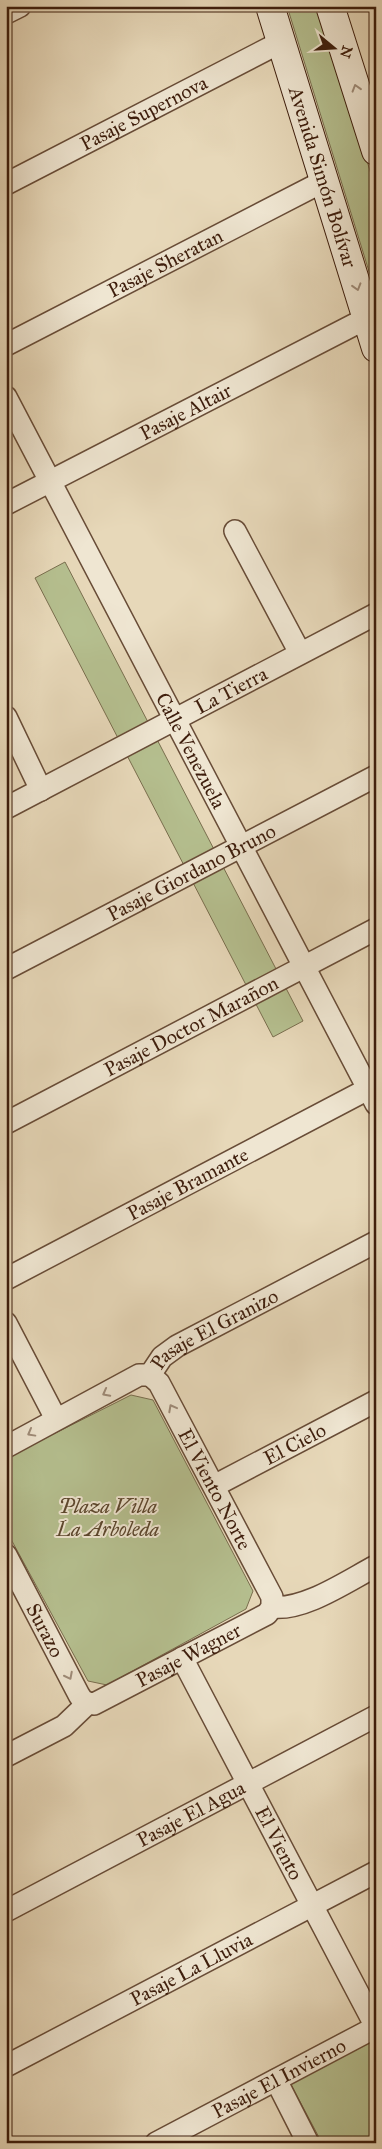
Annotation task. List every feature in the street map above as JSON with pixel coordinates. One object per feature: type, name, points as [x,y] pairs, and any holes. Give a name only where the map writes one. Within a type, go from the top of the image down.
[{"type":"main road","name":"Avenida Simón Bolívar","points":[[270,6],[376,348]]},
{"type":"main road","points":[[330,6],[376,151]]},
{"type":"street","points":[[6,13],[20,6]]},
{"type":"street","name":"Pasaje Supernova","points":[[6,184],[281,42]]},
{"type":"street","name":"Pasaje Sheratan","points":[[6,345],[324,181]]},
{"type":"street","name":"Pasaje Altair","points":[[6,504],[366,318]]},
{"type":"street","name":"Calle Venezuela","points":[[6,398],[372,1096]]},
{"type":"street","points":[[235,531],[300,654]]},
{"type":"street","name":"La Tierra","points":[[6,808],[376,614]]},
{"type":"street","points":[[6,717],[41,790]]},
{"type":"street","name":"Pasaje Giordano Bruno","points":[[6,969],[376,776]]},
{"type":"street","name":"Pasaje Doctor Marañon","points":[[6,1123],[376,929]]},
{"type":"street","name":"Pasaje Bramante","points":[[6,1279],[372,1096]]},
{"type":"street","name":"Pasaje El Granizo","points":[[6,1447],[139,1375],[150,1375],[162,1357],[176,1346],[376,1242]]},
{"type":"street","points":[[6,1323],[56,1419]]},
{"type":"street","name":"El Viento Norte","points":[[150,1375],[159,1383],[214,1486],[272,1597],[272,1606]]},
{"type":"street","name":"El Cielo","points":[[214,1486],[376,1401]]},
{"type":"street","name":"Surazo","points":[[6,1555],[14,1590],[79,1695],[88,1703]]},
{"type":"street","points":[[272,1606],[282,1608],[300,1605],[376,1566]]},
{"type":"street","name":"Pasaje Wagner","points":[[6,1756],[64,1726],[88,1703],[94,1704],[267,1614],[272,1606]]},
{"type":"street","name":"El Viento","points":[[182,1658],[376,2027]]},
{"type":"street","name":"Pasaje El Agua","points":[[6,1911],[376,1716]]},
{"type":"street","name":"Pasaje La Lluvia","points":[[6,2066],[376,1872]]},
{"type":"street","name":"Pasaje El Invierno","points":[[156,2143],[376,2027]]},
{"type":"street","points":[[276,2080],[308,2143]]},
{"type":"green space","points":[[287,6],[319,6],[376,190],[376,294]]},
{"type":"green space","points":[[65,562],[303,1021],[273,1037],[35,578]]},
{"type":"green space","name":"Plaza Villa La Arboleda","points":[[131,1395],[153,1400],[253,1591],[246,1609],[107,1685],[88,1681],[6,1530],[6,1458]]},
{"type":"green space","points":[[373,2039],[376,2044],[376,2143],[322,2143],[288,2079]]}]
